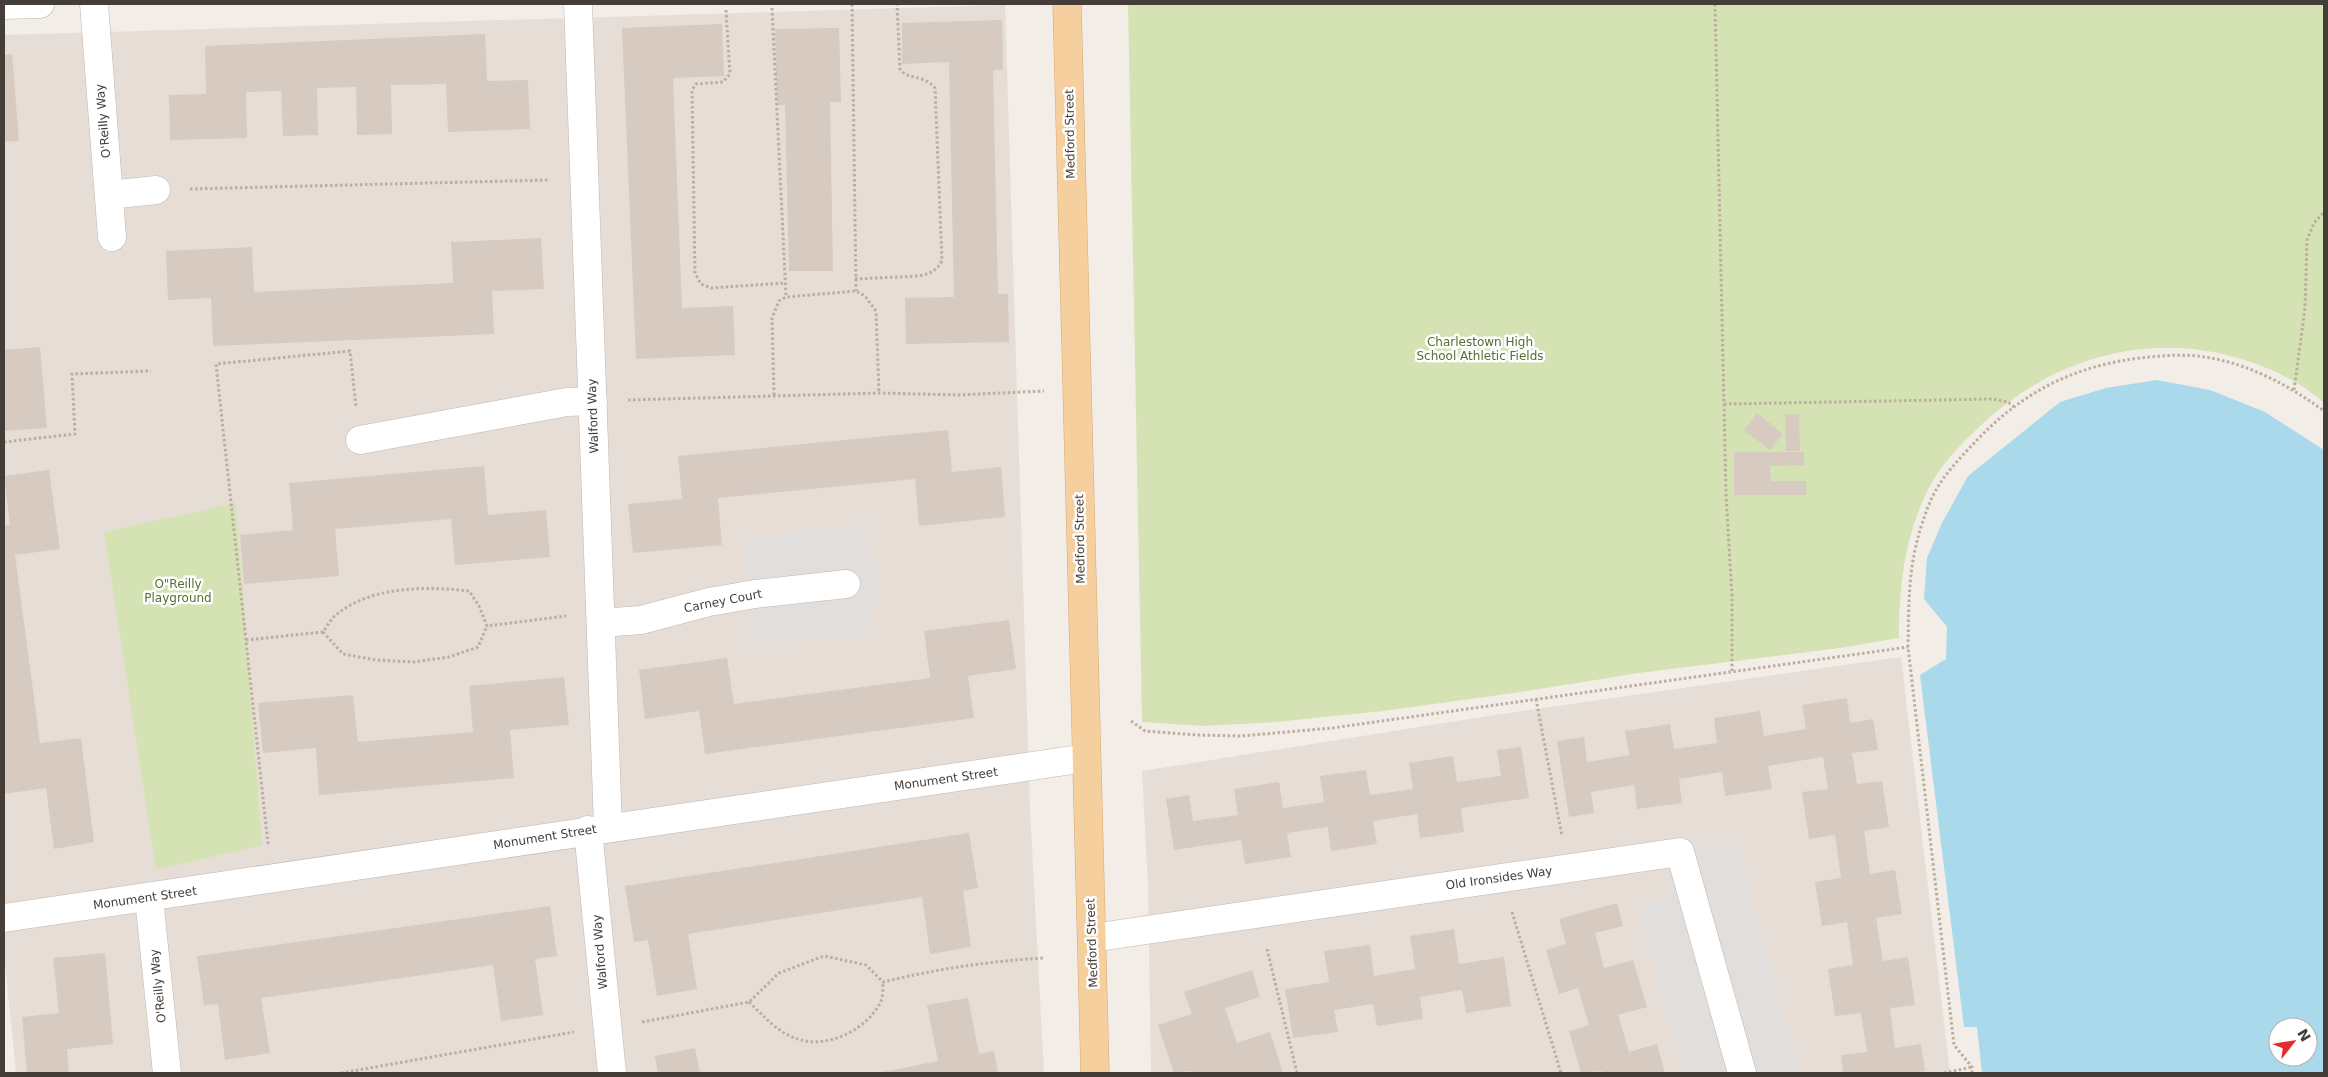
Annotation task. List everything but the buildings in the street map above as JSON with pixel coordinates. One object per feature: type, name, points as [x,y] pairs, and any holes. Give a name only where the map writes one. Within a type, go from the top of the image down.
[{"type":"main road","name":"Medford Street","points":[[1067,4],[1095,1073]]},
{"type":"street","points":[[4,5],[40,4]]},
{"type":"street","name":"O'Reilly Way","points":[[94,4],[112,237]]},
{"type":"street","name":"Walford Way","points":[[578,4],[600,618],[598,829],[607,1028],[612,1073]]},
{"type":"street","points":[[109,196],[156,190]]},
{"type":"street","points":[[360,440],[567,402],[593,401]]},
{"type":"street","name":"Carney Court","points":[[600,618],[641,620],[709,602],[755,594],[846,584]]},
{"type":"street","name":"Monument Street","points":[[4,918],[1086,758]]},
{"type":"street","name":"Old Ironsides Way","points":[[1092,938],[1680,852],[1742,1073]]},
{"type":"street","name":"O'Reilly Way","points":[[149,898],[167,1073]]},
{"type":"path","points":[[852,4],[856,291]]},
{"type":"path","points":[[855,279],[924,275],[938,268],[942,261],[935,88],[929,81],[904,74],[900,69],[897,4]]},
{"type":"path","points":[[1715,4],[1726,495],[1732,596],[1732,671]]},
{"type":"path","points":[[772,8],[786,297]]},
{"type":"path","points":[[726,10],[730,74],[723,82],[696,84],[692,90],[695,273],[701,284],[711,288],[785,283]]},
{"type":"path","points":[[156,190],[585,178]]},
{"type":"path","points":[[2294,390],[2305,308],[2307,240],[2314,223],[2324,212]]},
{"type":"path","points":[[774,396],[772,318],[775,306],[786,297],[856,291],[865,296],[876,311],[879,393]]},
{"type":"path","points":[[272,879],[216,364],[350,351],[360,440]]},
{"type":"path","points":[[1972,1073],[1972,1067],[1954,1045],[1908,647],[1908,601],[1911,562],[1930,501],[1946,474],[1984,433],[2014,407],[2046,387],[2079,370],[2111,362],[2166,356],[2197,356],[2227,362],[2254,371],[2294,390],[2324,411]]},
{"type":"path","points":[[4,442],[75,434],[72,374],[150,371]]},
{"type":"path","points":[[593,401],[879,393],[958,395],[1077,389]]},
{"type":"path","points":[[1724,404],[1993,399],[2008,402],[2014,407]]},
{"type":"path","points":[[246,640],[323,632],[336,614],[368,598],[403,590],[440,587],[469,591],[479,606],[487,626],[478,647],[448,657],[414,662],[376,660],[342,654],[323,632]]},
{"type":"path","points":[[487,626],[600,618]]},
{"type":"path","points":[[1131,721],[1145,731],[1152,732],[1241,736],[1332,728],[1908,647]]},
{"type":"path","points":[[1536,699],[1567,868]]},
{"type":"path","points":[[1512,912],[1561,1073]]},
{"type":"path","points":[[1267,949],[1297,1073]]},
{"type":"path","points":[[341,1073],[668,1019],[749,1002],[779,973],[824,956],[866,965],[883,982],[882,999],[874,1012],[860,1027],[829,1041],[801,1040],[773,1027],[749,1002]]},
{"type":"path","points":[[883,982],[945,968],[1002,960],[1045,958]]},
{"type":"path","points":[[1944,1073],[1972,1067]]},
{"type":"shaded area","points":[[1005,5],[1030,810],[1044,1073],[16,1073],[4,954],[4,35]]},
{"type":"shaded area","points":[[865,526],[868,555],[878,562],[880,593],[873,602],[874,634],[748,644],[740,537]]},
{"type":"shaded area","points":[[1901,657],[1950,1073],[1151,1073],[1148,887],[1142,771],[1488,716]]},
{"type":"shaded area","points":[[1686,836],[1706,852],[1737,842],[1799,1073],[1684,1073],[1636,910],[1668,895],[1667,887],[1662,879]]},
{"type":"green space","name":"Charlestown High School Athletic Fields","points":[[1128,4],[2324,4],[2324,403],[2309,391],[2277,372],[2221,354],[2183,348],[2145,349],[2109,355],[2073,366],[2039,382],[2007,403],[1977,429],[1940,469],[1931,484],[1915,521],[1905,559],[1900,598],[1899,638],[1840,648],[1639,673],[1383,711],[1275,722],[1204,726],[1142,722]]},
{"type":"green space","name":"O\"Reilly Playground","points":[[236,503],[262,845],[156,870],[104,532]]},
{"type":"water","points":[[2157,380],[2210,390],[2265,412],[2324,450],[2324,1073],[1982,1073],[1977,1027],[1964,1027],[1920,675],[1946,659],[1947,627],[1924,599],[1927,558],[1942,523],[1968,476],[2060,402],[2106,388]]}]
